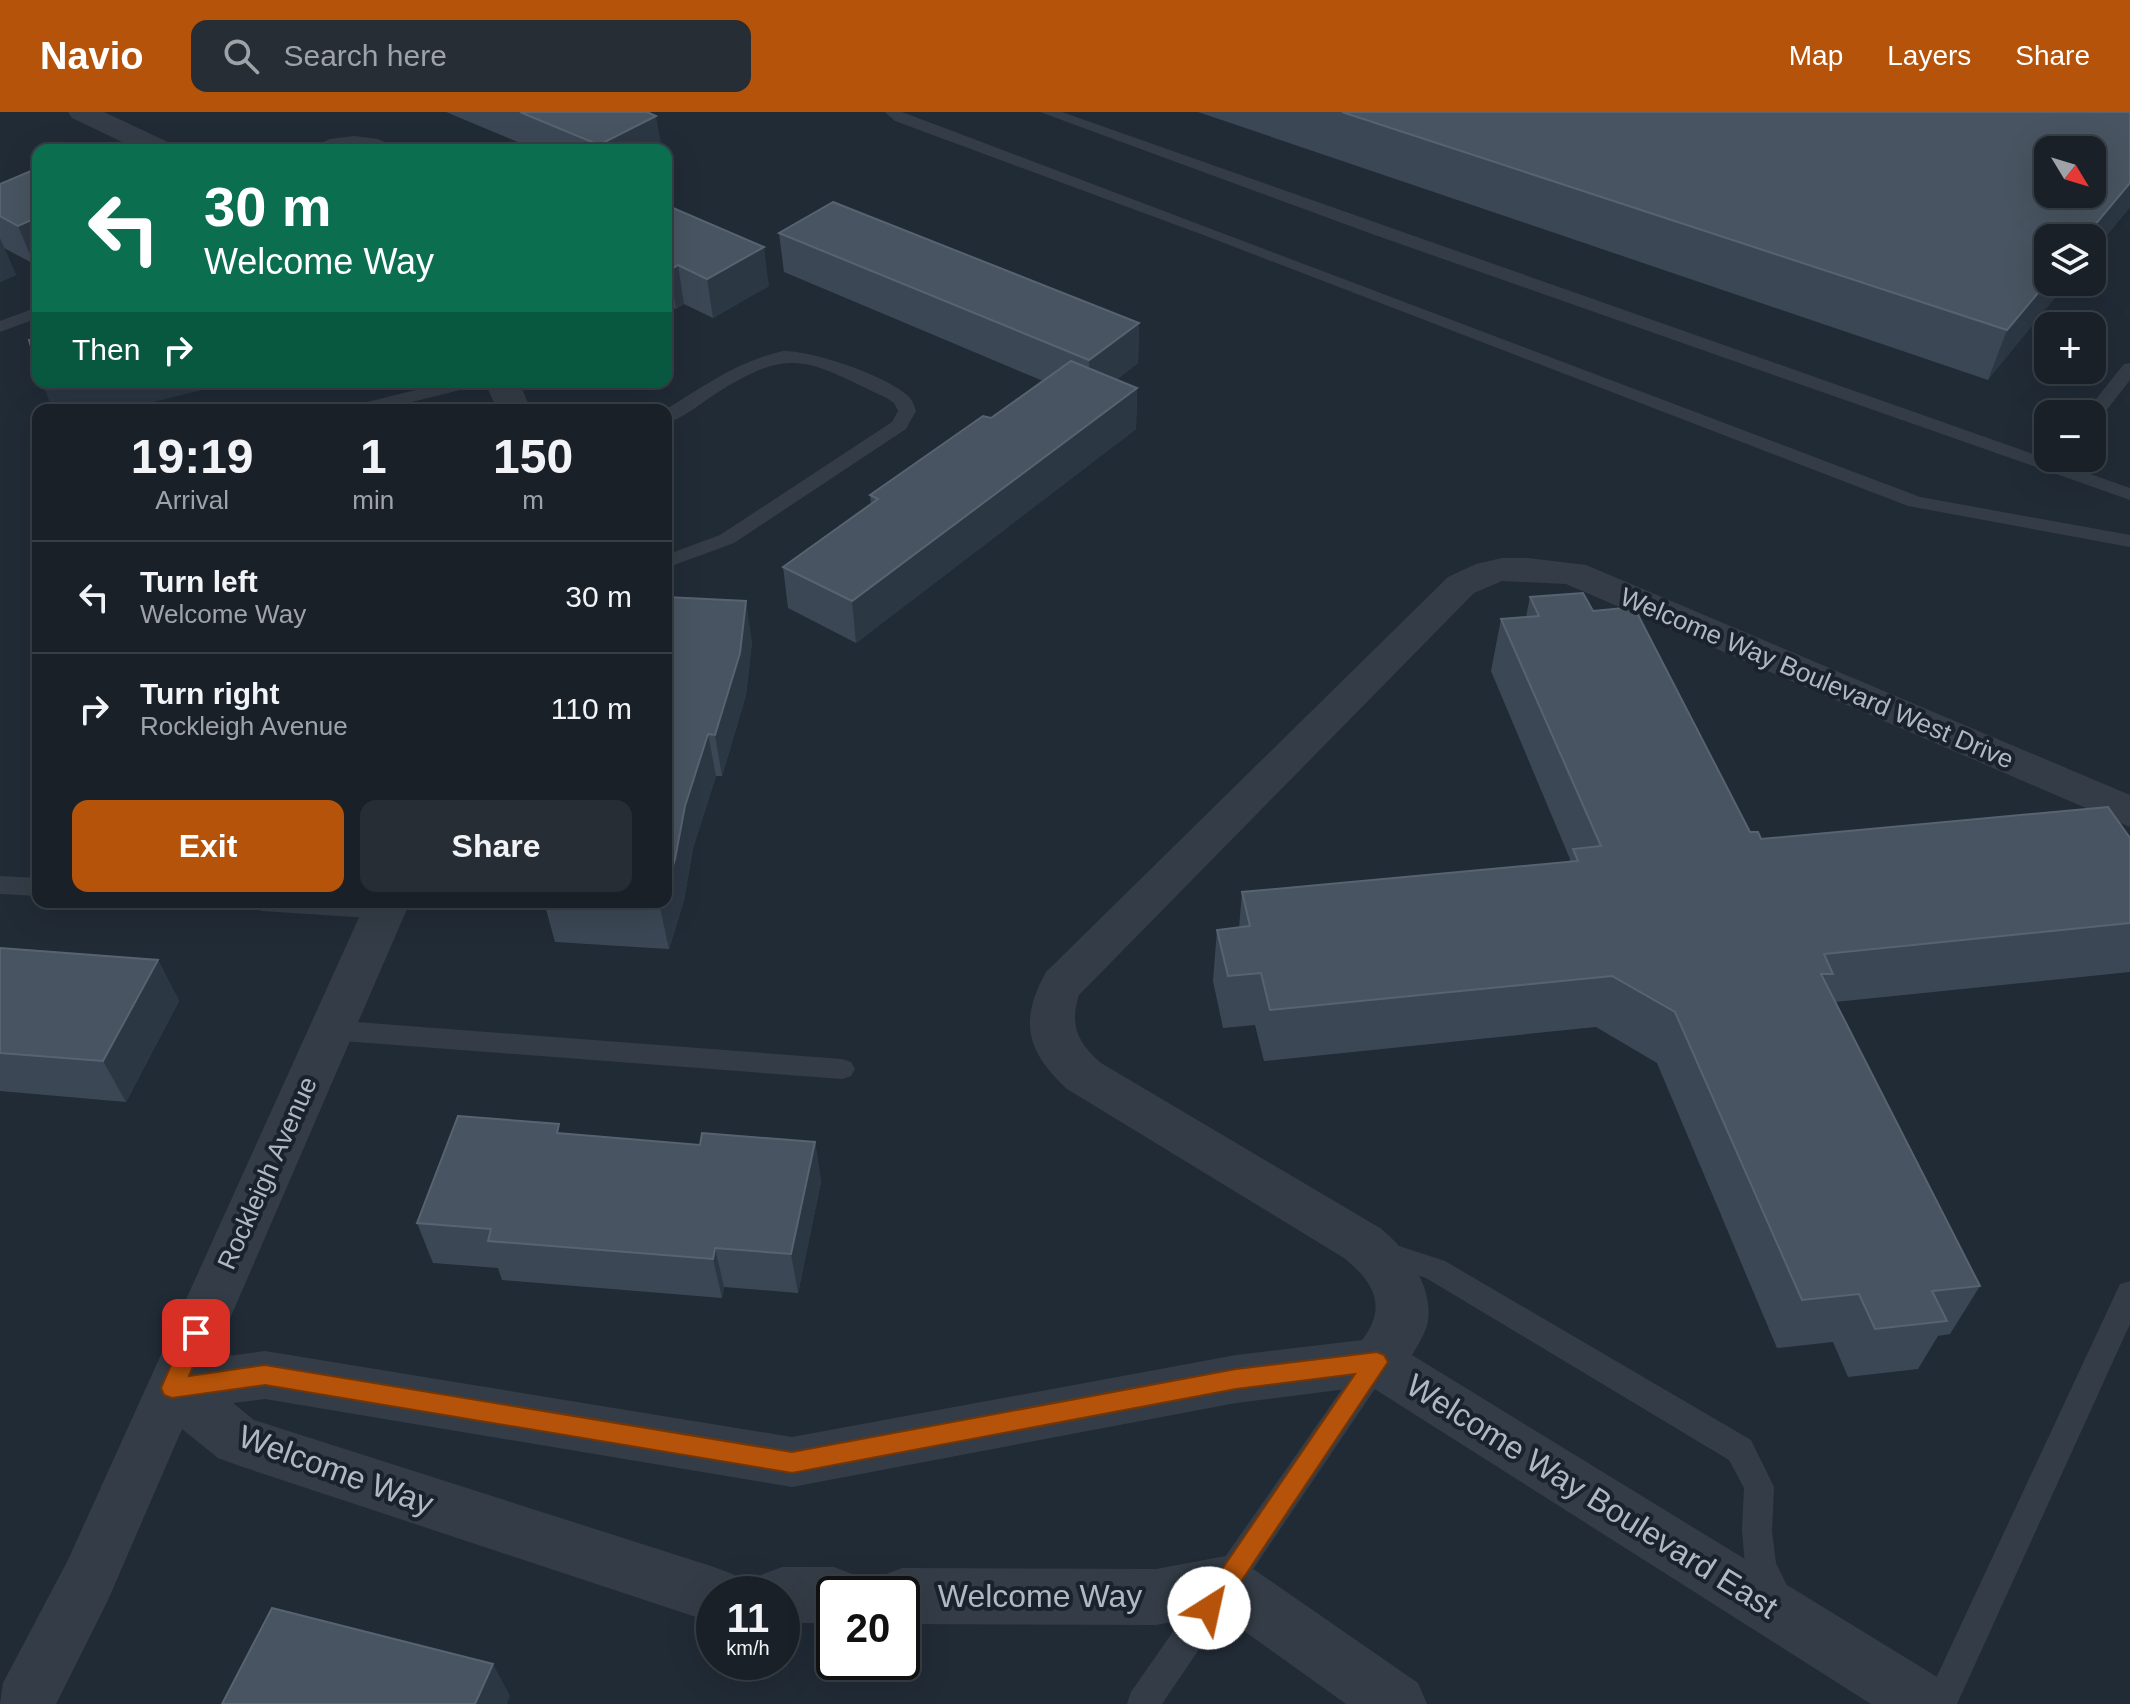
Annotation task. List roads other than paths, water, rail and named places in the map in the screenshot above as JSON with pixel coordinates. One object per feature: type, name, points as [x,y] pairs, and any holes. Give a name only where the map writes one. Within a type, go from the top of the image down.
[{"type":"street","points":[[82,112],[150,144]]},
{"type":"street","name":"Welcome Way Boulevard West Drive","points":[[1050,1029],[1054,996],[1062,984],[1461,585],[1485,571],[1573,573],[2130,812]]},
{"type":"street","name":"Rockleigh Avenue","points":[[24,1704],[88,1580],[385,908]]},
{"type":"street","name":"Welcome Way Boulevard East","points":[[1050,1029],[1052,1039],[1064,1058],[1084,1076],[1370,1249],[1392,1272],[1402,1320],[1377,1362],[1926,1704]]},
{"type":"street","points":[[172,1388],[265,1375],[792,1462],[1236,1379],[1377,1362]]},
{"type":"street","name":"Welcome Way","points":[[172,1388],[237,1440],[696,1589]]},
{"type":"street","points":[[1226,1584],[1371,1694]]},
{"type":"street","name":"Welcome Way","points":[[920,1596],[1156,1597],[1226,1584]]},
{"type":"lane","points":[[893,112],[900,118],[1212,233],[1915,502],[2130,541]]},
{"type":"lane","points":[[1048,112],[1392,237],[2034,455]]},
{"type":"lane","points":[[333,144],[348,139],[370,140],[379,144]]},
{"type":"lane","points":[[0,327],[32,314]]},
{"type":"lane","points":[[672,413],[759,361],[790,356],[816,361],[893,394],[902,400],[907,411],[899,425],[727,539],[698,553],[672,560]]},
{"type":"lane","points":[[2105,400],[2130,368]]},
{"type":"lane","points":[[382,404],[446,388]]},
{"type":"lane","points":[[2079,472],[2130,494]]},
{"type":"lane","points":[[0,885],[32,887]]},
{"type":"lane","points":[[330,1030],[842,1069]]},
{"type":"lane","points":[[1370,1249],[1435,1269],[1740,1450],[1759,1487],[1757,1531],[1761,1565],[1787,1618]]},
{"type":"lane","points":[[1940,1704],[2130,1293]]},
{"type":"lane","points":[[1143,1704],[1377,1362]]}]
